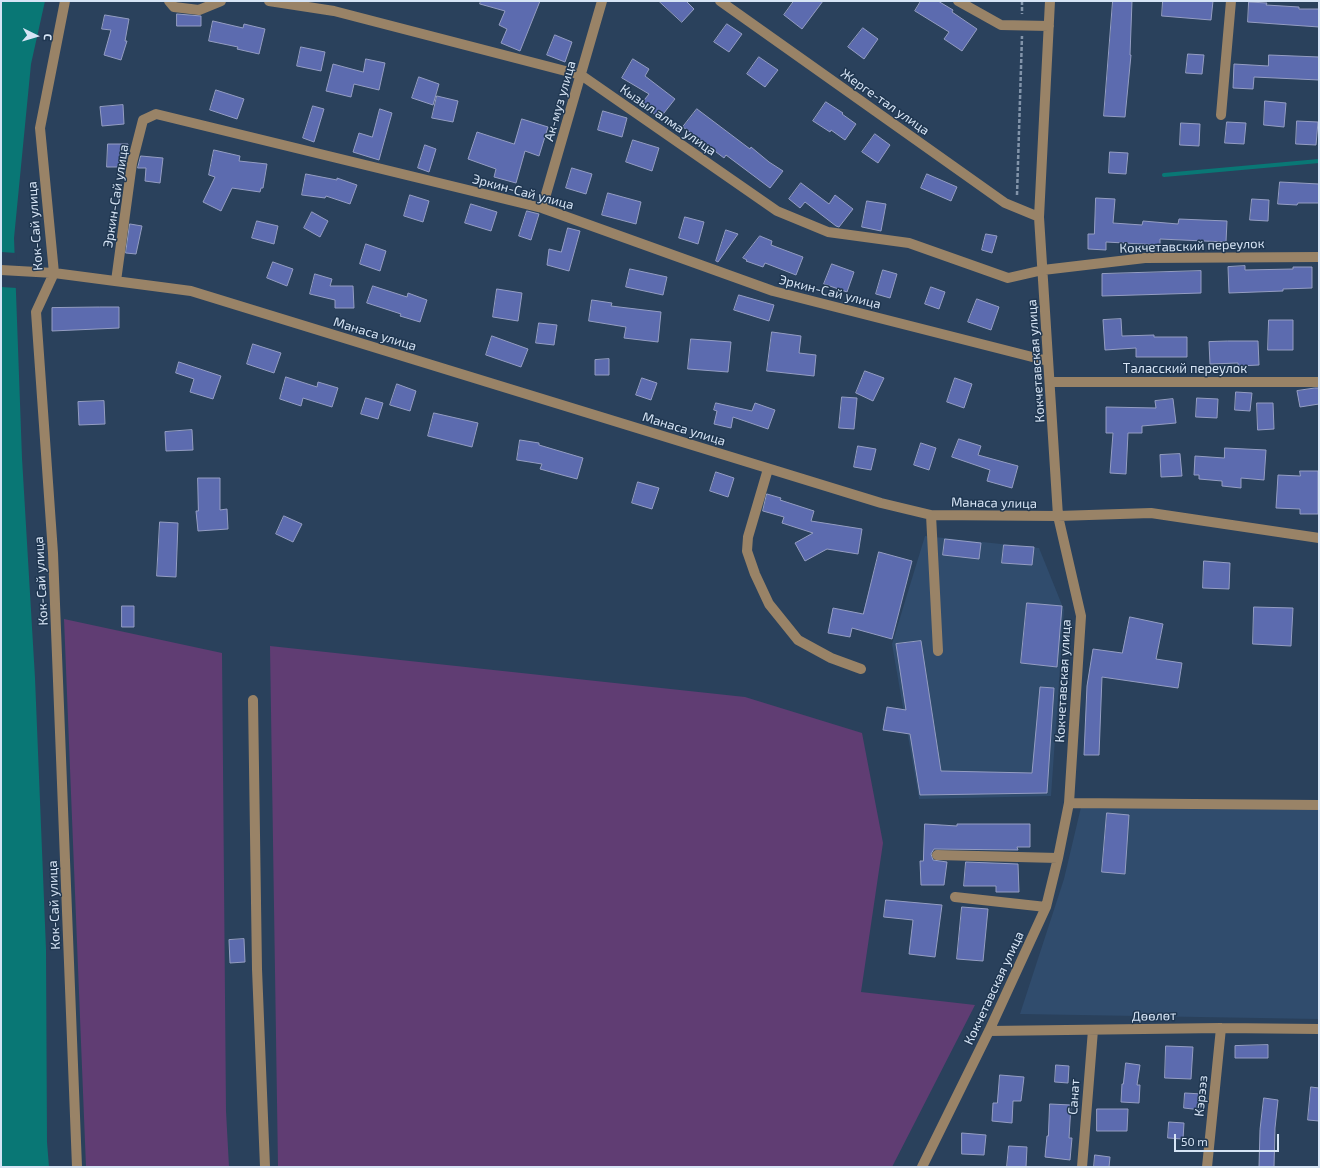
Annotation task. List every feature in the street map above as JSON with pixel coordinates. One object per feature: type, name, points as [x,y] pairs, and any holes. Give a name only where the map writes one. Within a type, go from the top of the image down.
[{"type":"street","name":"Кок-Сай улица","points":[[65,1],[40,128],[54,273],[36,312],[53,553],[77,1167]]},
{"type":"street","points":[[169,1],[174,7],[199,10],[221,1]]},
{"type":"street","name":"Кызыл алма улица","points":[[269,1],[334,11],[581,75],[777,211],[828,232],[909,243],[1008,278],[1043,270]]},
{"type":"street","name":"Ак-муз улица","points":[[542,208],[602,1]]},
{"type":"street","name":"Жерге-тал улица","points":[[720,1],[1004,203],[1039,217]]},
{"type":"street","points":[[958,1],[1001,25],[1049,26]]},
{"type":"street","name":"Кокчетавская улица","points":[[922,1167],[989,1031],[1046,907],[1069,803],[1081,616],[1058,516],[1051,382],[1048,361],[1039,217],[1050,1]]},
{"type":"street","points":[[1221,115],[1231,1]]},
{"type":"street","name":"Эркин-Сай улица","points":[[116,281],[132,163],[143,120],[156,114],[542,208],[773,291],[1048,361]]},
{"type":"street","name":"Кокчетавский переулок","points":[[1043,270],[1145,258],[1319,257]]},
{"type":"street","name":"Манаса улица","points":[[1,270],[54,273],[191,291],[768,469],[881,503],[931,515],[1058,516],[1151,513],[1319,538]]},
{"type":"street","name":"Таласский переулок","points":[[1051,382],[1319,382]]},
{"type":"street","points":[[768,469],[748,536],[747,551],[755,574],[769,604],[798,640],[831,658],[862,669]]},
{"type":"street","points":[[931,515],[938,651]]},
{"type":"street","points":[[253,700],[257,962],[265,1167]]},
{"type":"street","points":[[1069,803],[1319,805]]},
{"type":"street","points":[[937,855],[1058,858]]},
{"type":"street","points":[[955,897],[1046,907]]},
{"type":"street","name":"Дөөлөт","points":[[989,1031],[1221,1028],[1319,1029]]},
{"type":"street","name":"Кэрээз","points":[[1207,1167],[1221,1028]]},
{"type":"street","name":"Санат","points":[[1082,1167],[1093,1030]]},
{"type":"path","points":[[1022,1],[1022,15]]},
{"type":"path","points":[[1017,198],[1022,34]]},
{"type":"shaded area","points":[[1,1],[45,1],[31,64],[14,238],[22,458],[35,678],[46,949],[47,1142],[49,1167],[1,1167]]},
{"type":"shaded area","points":[[925,536],[1039,548],[1064,610],[1051,796],[919,799],[892,644]]},
{"type":"shaded area","points":[[64,619],[222,653],[226,1111],[229,1167],[86,1167]]},
{"type":"shaded area","points":[[270,646],[745,697],[862,733],[883,843],[861,992],[975,1005],[892,1167],[278,1167]]},
{"type":"shaded area","points":[[1082,803],[1319,808],[1319,1019],[1020,1014],[1064,879]]},
{"type":"pier","points":[[1,252],[16,253],[17,288],[1,287]]},
{"type":"building","points":[[481,1],[540,1],[520,51],[501,43],[507,29],[499,25],[505,11],[480,4]]},
{"type":"building","points":[[659,1],[686,1],[694,9],[682,22]]},
{"type":"building","points":[[794,1],[823,1],[802,29],[784,15]]},
{"type":"building","points":[[921,1],[938,1],[953,10],[952,12],[977,29],[962,51],[944,39],[949,32],[915,11]]},
{"type":"building","points":[[1113,1],[1132,1],[1131,55],[1125,117],[1104,116]]},
{"type":"building","points":[[1163,1],[1213,1],[1211,20],[1162,16]]},
{"type":"building","points":[[1249,2],[1267,3],[1266,5],[1299,7],[1299,9],[1319,9],[1319,27],[1248,22]]},
{"type":"building","points":[[177,14],[201,16],[201,26],[177,26]]},
{"type":"building","points":[[105,15],[129,19],[125,41],[127,41],[121,60],[104,55],[111,30],[102,29]]},
{"type":"building","points":[[213,21],[243,28],[244,24],[265,29],[259,54],[237,49],[238,47],[209,41]]},
{"type":"building","points":[[727,24],[742,34],[729,52],[714,42]]},
{"type":"building","points":[[863,28],[878,39],[864,59],[848,47]]},
{"type":"building","points":[[555,35],[572,42],[565,62],[547,55]]},
{"type":"building","points":[[301,47],[325,52],[321,71],[297,66]]},
{"type":"building","points":[[1188,54],[1204,55],[1202,74],[1186,73]]},
{"type":"building","points":[[1269,55],[1319,57],[1319,80],[1254,77],[1253,89],[1233,88],[1234,64],[1268,66]]},
{"type":"building","points":[[759,57],[778,70],[765,87],[747,74]]},
{"type":"building","points":[[366,59],[385,63],[379,90],[354,84],[351,97],[326,91],[333,64],[363,72]]},
{"type":"building","points":[[633,59],[649,69],[645,76],[675,99],[660,118],[641,104],[649,94],[622,78]]},
{"type":"building","points":[[419,77],[439,84],[433,105],[412,98]]},
{"type":"building","points":[[216,90],[244,99],[237,119],[210,110]]},
{"type":"building","points":[[437,96],[458,101],[453,122],[432,118]]},
{"type":"building","points":[[1265,101],[1286,103],[1284,127],[1264,125]]},
{"type":"building","points":[[826,102],[856,124],[845,140],[831,130],[830,132],[813,121]]},
{"type":"building","points":[[123,105],[124,124],[102,126],[100,107]]},
{"type":"building","points":[[313,106],[324,109],[314,142],[303,138]]},
{"type":"building","points":[[380,109],[392,113],[379,160],[353,152],[359,133],[372,137]]},
{"type":"building","points":[[697,109],[750,149],[751,147],[783,171],[770,188],[726,155],[724,158],[683,127]]},
{"type":"building","points":[[603,111],[627,118],[622,137],[598,130]]},
{"type":"building","points":[[522,119],[548,127],[539,156],[525,151],[516,183],[494,177],[496,169],[468,159],[477,132],[514,144]]},
{"type":"building","points":[[1297,121],[1318,122],[1316,145],[1296,144]]},
{"type":"building","points":[[1227,122],[1246,123],[1244,144],[1225,143]]},
{"type":"building","points":[[1181,123],[1200,124],[1199,146],[1180,145]]},
{"type":"building","points":[[875,134],[890,145],[878,163],[862,152]]},
{"type":"building","points":[[633,140],[659,148],[652,171],[626,162]]},
{"type":"building","points":[[108,144],[128,144],[125,167],[107,167]]},
{"type":"building","points":[[425,145],[436,149],[429,172],[418,168]]},
{"type":"building","points":[[214,150],[240,156],[239,161],[267,164],[263,188],[261,188],[260,192],[232,188],[221,211],[203,202],[215,177],[209,175]]},
{"type":"building","points":[[1110,152],[1128,153],[1126,174],[1109,173]]},
{"type":"building","points":[[141,156],[163,158],[160,183],[145,181],[146,168],[138,168]]},
{"type":"building","points":[[572,168],[592,174],[586,194],[566,188]]},
{"type":"building","points":[[306,174],[337,180],[337,178],[357,185],[350,204],[326,196],[325,198],[302,195]]},
{"type":"building","points":[[927,174],[957,187],[951,201],[921,188]]},
{"type":"building","points":[[1280,182],[1319,184],[1319,203],[1298,203],[1297,205],[1278,204]]},
{"type":"building","points":[[801,183],[829,204],[835,195],[853,209],[839,227],[805,202],[800,208],[789,199]]},
{"type":"building","points":[[608,193],[641,202],[636,224],[602,215]]},
{"type":"building","points":[[410,195],[429,201],[423,222],[404,216]]},
{"type":"building","points":[[1096,198],[1115,199],[1113,223],[1142,225],[1143,221],[1178,224],[1179,219],[1227,221],[1226,242],[1160,239],[1160,245],[1106,242],[1106,250],[1088,249],[1088,234],[1094,234]]},
{"type":"building","points":[[1252,199],[1269,200],[1268,221],[1250,220]]},
{"type":"building","points":[[867,201],[886,204],[881,231],[862,227]]},
{"type":"building","points":[[471,204],[497,212],[491,231],[465,223]]},
{"type":"building","points":[[527,211],[539,214],[531,240],[519,236]]},
{"type":"building","points":[[312,212],[328,221],[320,237],[304,228]]},
{"type":"building","points":[[685,217],[704,222],[698,244],[679,238]]},
{"type":"building","points":[[257,221],[278,226],[274,244],[252,238]]},
{"type":"building","points":[[130,224],[142,226],[136,254],[126,253]]},
{"type":"building","points":[[568,228],[580,231],[569,271],[547,265],[549,249],[561,252]]},
{"type":"building","points":[[726,230],[738,234],[718,262],[716,261]]},
{"type":"building","points":[[986,234],[997,236],[992,253],[982,250]]},
{"type":"building","points":[[760,236],[772,241],[771,245],[803,257],[796,275],[765,263],[763,267],[746,261],[747,260],[743,258]]},
{"type":"building","points":[[366,244],[386,251],[380,271],[360,264]]},
{"type":"building","points":[[273,262],[293,269],[287,286],[267,278]]},
{"type":"building","points":[[832,264],[854,272],[847,292],[824,284]]},
{"type":"building","points":[[1245,266],[1245,270],[1312,267],[1312,288],[1283,289],[1283,291],[1229,293],[1228,267]]},
{"type":"building","points":[[630,269],[667,277],[663,295],[626,287]]},
{"type":"building","points":[[883,270],[897,274],[890,298],[876,294]]},
{"type":"building","points":[[1201,271],[1201,293],[1102,296],[1102,274]]},
{"type":"building","points":[[315,274],[332,279],[330,286],[353,286],[354,308],[335,308],[335,300],[310,294]]},
{"type":"building","points":[[373,286],[407,297],[408,293],[427,300],[420,322],[367,303]]},
{"type":"building","points":[[931,287],[945,292],[939,309],[925,304]]},
{"type":"building","points":[[497,289],[522,293],[518,321],[493,317]]},
{"type":"building","points":[[739,295],[774,305],[769,321],[734,310]]},
{"type":"building","points":[[977,299],[999,307],[991,330],[968,322]]},
{"type":"building","points":[[592,300],[612,303],[611,306],[661,312],[658,342],[624,338],[626,327],[589,321]]},
{"type":"building","points":[[119,307],[119,328],[52,331],[52,308]]},
{"type":"building","points":[[1121,319],[1122,336],[1154,335],[1154,337],[1187,337],[1187,357],[1136,357],[1136,348],[1105,350],[1103,320]]},
{"type":"building","points":[[1269,320],[1293,320],[1293,350],[1268,350]]},
{"type":"building","points":[[539,323],[557,325],[554,345],[536,343]]},
{"type":"building","points":[[772,332],[801,336],[799,353],[816,355],[814,376],[767,371]]},
{"type":"building","points":[[492,336],[528,349],[521,367],[486,355]]},
{"type":"building","points":[[691,339],[731,342],[728,372],[688,369]]},
{"type":"building","points":[[1258,341],[1259,365],[1238,366],[1238,363],[1210,364],[1209,342]]},
{"type":"building","points":[[253,344],[281,353],[274,373],[247,364]]},
{"type":"building","points":[[609,359],[609,375],[595,375],[595,360]]},
{"type":"building","points":[[179,362],[221,376],[213,399],[190,392],[194,379],[176,373]]},
{"type":"building","points":[[865,371],[884,378],[873,401],[856,393]]},
{"type":"building","points":[[286,377],[317,387],[318,382],[338,388],[332,407],[303,398],[301,406],[280,399]]},
{"type":"building","points":[[642,378],[657,383],[651,400],[636,395]]},
{"type":"building","points":[[955,378],[972,384],[964,408],[947,402]]},
{"type":"building","points":[[397,384],[416,391],[410,411],[390,405]]},
{"type":"building","points":[[1319,388],[1319,404],[1300,407],[1297,391]]},
{"type":"building","points":[[1236,392],[1252,393],[1250,411],[1235,410]]},
{"type":"building","points":[[842,397],[857,398],[854,429],[839,428]]},
{"type":"building","points":[[366,398],[383,403],[378,419],[361,414]]},
{"type":"building","points":[[1197,398],[1218,399],[1217,418],[1196,417]]},
{"type":"building","points":[[1173,399],[1176,423],[1142,426],[1142,433],[1128,433],[1126,474],[1110,473],[1113,433],[1106,433],[1106,407],[1156,408],[1155,401]]},
{"type":"building","points":[[104,401],[105,424],[79,425],[78,402]]},
{"type":"building","points":[[716,403],[752,411],[755,403],[775,410],[768,429],[733,417],[731,428],[714,424],[717,411],[714,410]]},
{"type":"building","points":[[1257,403],[1273,403],[1274,429],[1258,430]]},
{"type":"building","points":[[434,413],[478,423],[472,447],[428,436]]},
{"type":"building","points":[[192,430],[193,450],[166,451],[165,432]]},
{"type":"building","points":[[959,439],[981,446],[978,455],[1018,466],[1012,488],[987,481],[990,470],[952,457]]},
{"type":"building","points":[[520,440],[539,443],[539,445],[583,458],[577,479],[540,469],[542,464],[517,460]]},
{"type":"building","points":[[921,443],[936,448],[929,470],[914,465]]},
{"type":"building","points":[[858,446],[876,449],[871,470],[854,467]]},
{"type":"building","points":[[1225,448],[1266,450],[1264,480],[1241,478],[1241,488],[1222,486],[1222,481],[1199,479],[1199,475],[1194,475],[1195,456],[1224,458]]},
{"type":"building","points":[[1180,454],[1182,476],[1161,477],[1160,455]]},
{"type":"building","points":[[1300,471],[1318,471],[1318,514],[1300,514],[1300,509],[1276,508],[1278,475],[1300,476]]},
{"type":"building","points":[[716,472],[734,478],[728,497],[710,491]]},
{"type":"building","points":[[198,478],[220,478],[220,510],[227,509],[228,529],[198,531],[196,511],[198,511]]},
{"type":"building","points":[[638,482],[659,488],[652,509],[632,503]]},
{"type":"building","points":[[767,494],[781,498],[780,500],[814,511],[811,521],[862,529],[858,554],[827,549],[805,561],[795,543],[813,533],[782,523],[784,517],[763,511]]},
{"type":"building","points":[[284,516],[302,524],[293,542],[276,534]]},
{"type":"building","points":[[160,522],[178,523],[176,577],[157,576]]},
{"type":"building","points":[[945,539],[981,543],[979,559],[943,555]]},
{"type":"building","points":[[1004,545],[1034,547],[1032,565],[1002,563]]},
{"type":"building","points":[[879,552],[912,561],[892,639],[852,628],[850,637],[828,633],[833,608],[863,614]]},
{"type":"building","points":[[1204,561],[1230,563],[1229,589],[1203,588]]},
{"type":"building","points":[[1027,603],[1062,606],[1057,667],[1021,663]]},
{"type":"building","points":[[122,606],[134,606],[134,627],[122,627]]},
{"type":"building","points":[[1254,607],[1293,608],[1291,646],[1253,644]]},
{"type":"building","points":[[1130,617],[1163,624],[1156,659],[1182,663],[1178,688],[1102,677],[1099,755],[1084,755],[1087,686],[1093,649],[1122,653]]},
{"type":"building","points":[[921,641],[941,771],[1032,773],[1040,687],[1054,688],[1047,793],[920,795],[910,734],[883,730],[887,707],[906,710],[896,644]]},
{"type":"building","points":[[1107,813],[1129,815],[1125,874],[1102,872]]},
{"type":"building","points":[[925,824],[957,826],[957,824],[1030,824],[1030,847],[1017,847],[1018,850],[934,849],[931,854],[933,860],[947,862],[944,885],[921,885],[920,861],[923,861]]},
{"type":"building","points":[[966,862],[1018,864],[1019,892],[996,892],[996,886],[964,886]]},
{"type":"building","points":[[886,900],[942,905],[935,957],[909,954],[913,920],[884,917]]},
{"type":"building","points":[[962,907],[988,909],[983,961],[957,959]]},
{"type":"building","points":[[244,939],[245,962],[230,963],[229,940]]},
{"type":"building","points":[[1268,1045],[1268,1058],[1235,1058],[1235,1046]]},
{"type":"building","points":[[1166,1046],[1193,1047],[1191,1079],[1165,1078]]},
{"type":"building","points":[[1126,1063],[1140,1065],[1137,1085],[1140,1085],[1139,1103],[1121,1102],[1122,1084]]},
{"type":"building","points":[[1056,1065],[1069,1066],[1068,1083],[1055,1082]]},
{"type":"building","points":[[1000,1075],[1024,1077],[1021,1101],[1013,1101],[1012,1123],[992,1121],[993,1103],[997,1103]]},
{"type":"building","points":[[1311,1087],[1319,1088],[1319,1121],[1308,1120]]},
{"type":"building","points":[[1185,1093],[1202,1094],[1201,1110],[1184,1108]]},
{"type":"building","points":[[1264,1098],[1278,1100],[1275,1128],[1274,1167],[1259,1167],[1260,1130]]},
{"type":"building","points":[[1050,1104],[1071,1105],[1069,1138],[1072,1138],[1070,1160],[1045,1157]]},
{"type":"building","points":[[1097,1109],[1128,1109],[1127,1131],[1097,1131]]},
{"type":"building","points":[[1169,1122],[1184,1123],[1183,1139],[1168,1138]]},
{"type":"building","points":[[962,1133],[986,1135],[984,1155],[962,1154]]},
{"type":"building","points":[[1009,1146],[1027,1147],[1026,1167],[1007,1167]]},
{"type":"building","points":[[1095,1155],[1110,1157],[1109,1167],[1094,1167]]},
{"type":"waterway","points":[[1164,175],[1319,161]]}]
